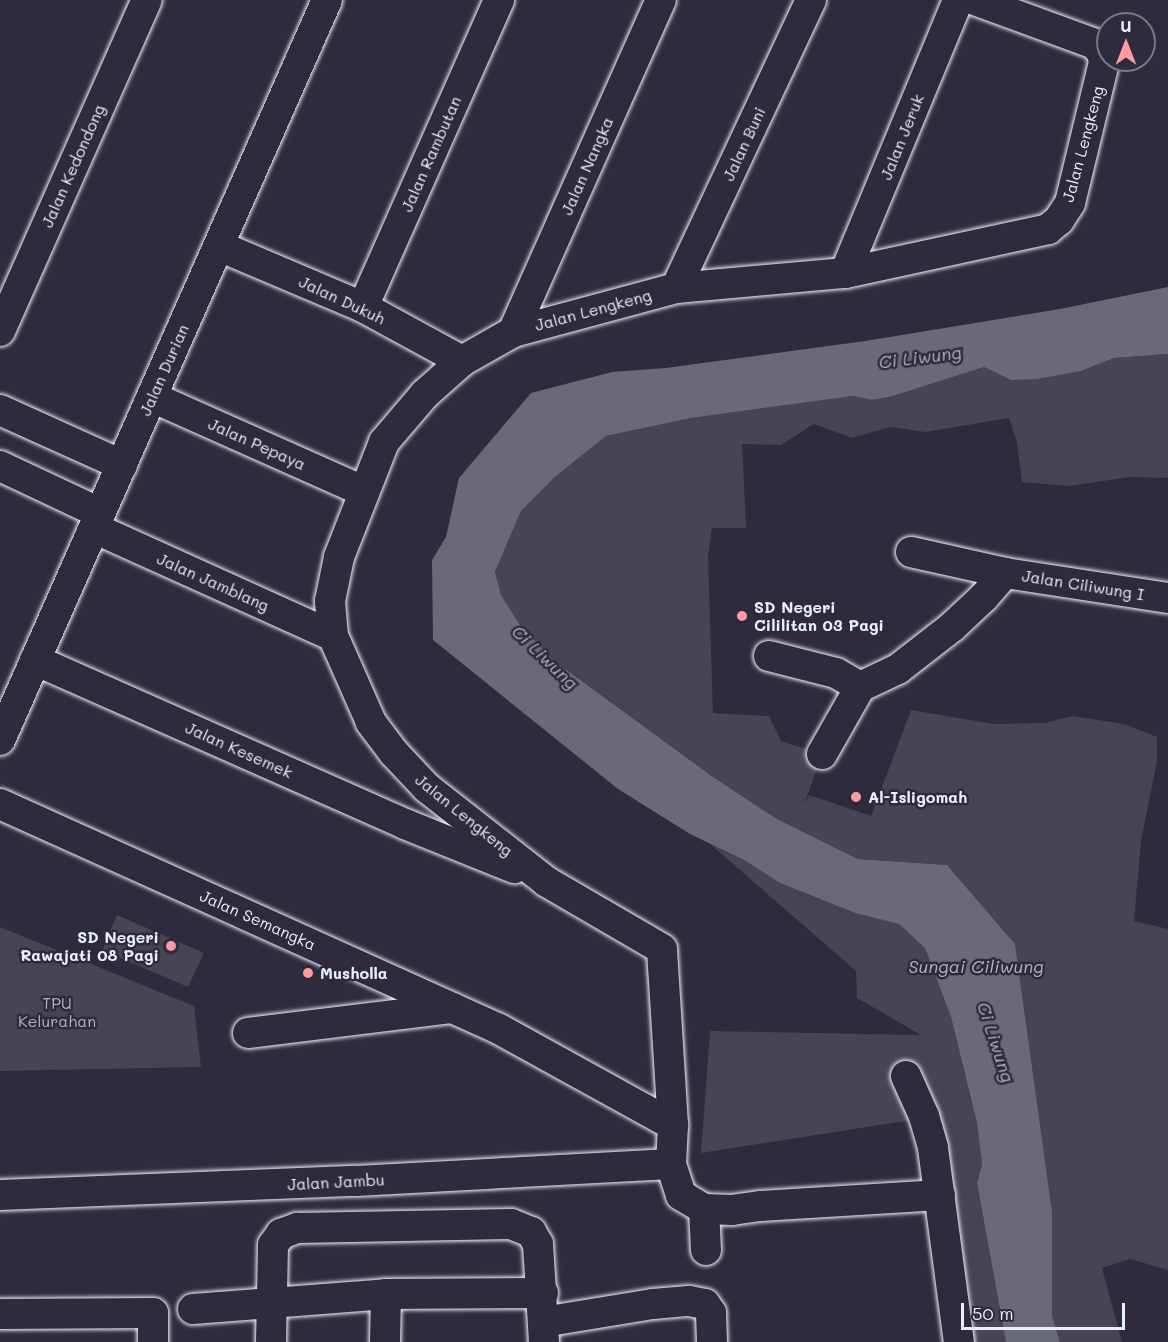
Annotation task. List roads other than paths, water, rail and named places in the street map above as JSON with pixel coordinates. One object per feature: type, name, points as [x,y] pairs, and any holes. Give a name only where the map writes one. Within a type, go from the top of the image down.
[{"type":"street","name":"Jalan Kedondong","points":[[0,331],[147,0]]},
{"type":"street","name":"Jalan Durian","points":[[0,740],[327,0]]},
{"type":"street","name":"Jalan Rambutan","points":[[363,307],[499,0]]},
{"type":"street","name":"Jalan Nangka","points":[[513,332],[661,0]]},
{"type":"street","name":"Jalan Buni","points":[[676,288],[811,0]]},
{"type":"street","name":"Jalan Jeruk","points":[[845,273],[958,0]]},
{"type":"street","name":"Jalan Lengkeng","points":[[671,1164],[673,1125],[662,949],[547,882],[427,788],[394,753],[371,722],[333,636],[330,601],[339,557],[384,442],[425,394],[462,361],[513,332],[676,288],[845,273],[1048,229],[1059,220],[1070,203],[1104,63],[1102,53],[1095,45],[975,0]]},
{"type":"street","name":"Jalan Dukuh","points":[[219,246],[363,307],[462,361]]},
{"type":"street","name":"Jalan Pepaya","points":[[152,397],[363,491]]},
{"type":"street","points":[[0,410],[122,465]]},
{"type":"street","name":"Jalan Jamblang","points":[[0,466],[97,521],[333,636]]},
{"type":"street","points":[[911,552],[1005,573]]},
{"type":"street","name":"Jalan Ciliwung I","points":[[860,687],[898,669],[952,627],[984,597],[1005,573],[1168,598]]},
{"type":"street","points":[[769,656],[836,673],[860,687],[822,754]]},
{"type":"street","name":"Jalan Kesemek","points":[[35,660],[405,824]]},
{"type":"street","points":[[405,824],[427,788]]},
{"type":"street","name":"Jalan Semangka","points":[[0,804],[499,1029],[673,1125]]},
{"type":"street","name":"Jalan Lengkeng","points":[[405,824],[547,882]]},
{"type":"street","points":[[248,1033],[452,1008]]},
{"type":"street","points":[[906,1076],[924,1116],[933,1148],[959,1342]]},
{"type":"street","points":[[671,1164],[681,1195],[704,1209],[732,1210],[940,1195]]},
{"type":"street","name":"Jalan Jambu","points":[[0,1195],[356,1181],[671,1164]]},
{"type":"street","points":[[704,1209],[706,1250]]},
{"type":"street","points":[[271,1342],[270,1302],[273,1245],[281,1234],[297,1228],[521,1226],[531,1232],[538,1244],[543,1293],[543,1332],[653,1304],[689,1301],[705,1304],[711,1313],[712,1342]]},
{"type":"street","points":[[193,1309],[386,1294],[543,1293]]},
{"type":"street","points":[[385,1342],[386,1294]]},
{"type":"street","points":[[0,1314],[153,1313],[153,1342]]},
{"type":"water","name":"Sungai Ciliwung","points":[[1168,287],[1168,354],[1114,358],[1081,371],[1037,379],[1011,380],[984,367],[893,396],[872,400],[853,396],[691,418],[606,436],[555,477],[521,511],[495,572],[501,595],[520,625],[556,662],[712,776],[777,819],[858,859],[947,865],[1015,944],[1052,1211],[1052,1315],[1060,1342],[1006,1342],[977,1183],[982,1164],[977,1123],[951,1017],[925,948],[899,924],[855,913],[780,883],[744,860],[690,834],[618,789],[433,640],[432,560],[446,537],[459,478],[531,393],[612,372],[666,368],[865,341],[1060,309]]},
{"type":"place","name":"SD Negeri Cililitan 03 Pagi","points":[[742,616]]},
{"type":"place","name":"Al-Isligomah","points":[[856,797]]},
{"type":"place","name":"SD Negeri Rawajati 08 Pagi","points":[[171,946]]},
{"type":"place","name":"Musholla","points":[[308,973]]},
{"type":"water label","name":"Ci Liwung","points":[[920,357]]},
{"type":"water label","name":"Ci Liwung","points":[[545,657]]},
{"type":"water label","name":"Ci Liwung","points":[[996,1042]]},
{"type":"park label","name":"TPU Kelurahan","points":[[57,1012]]}]
